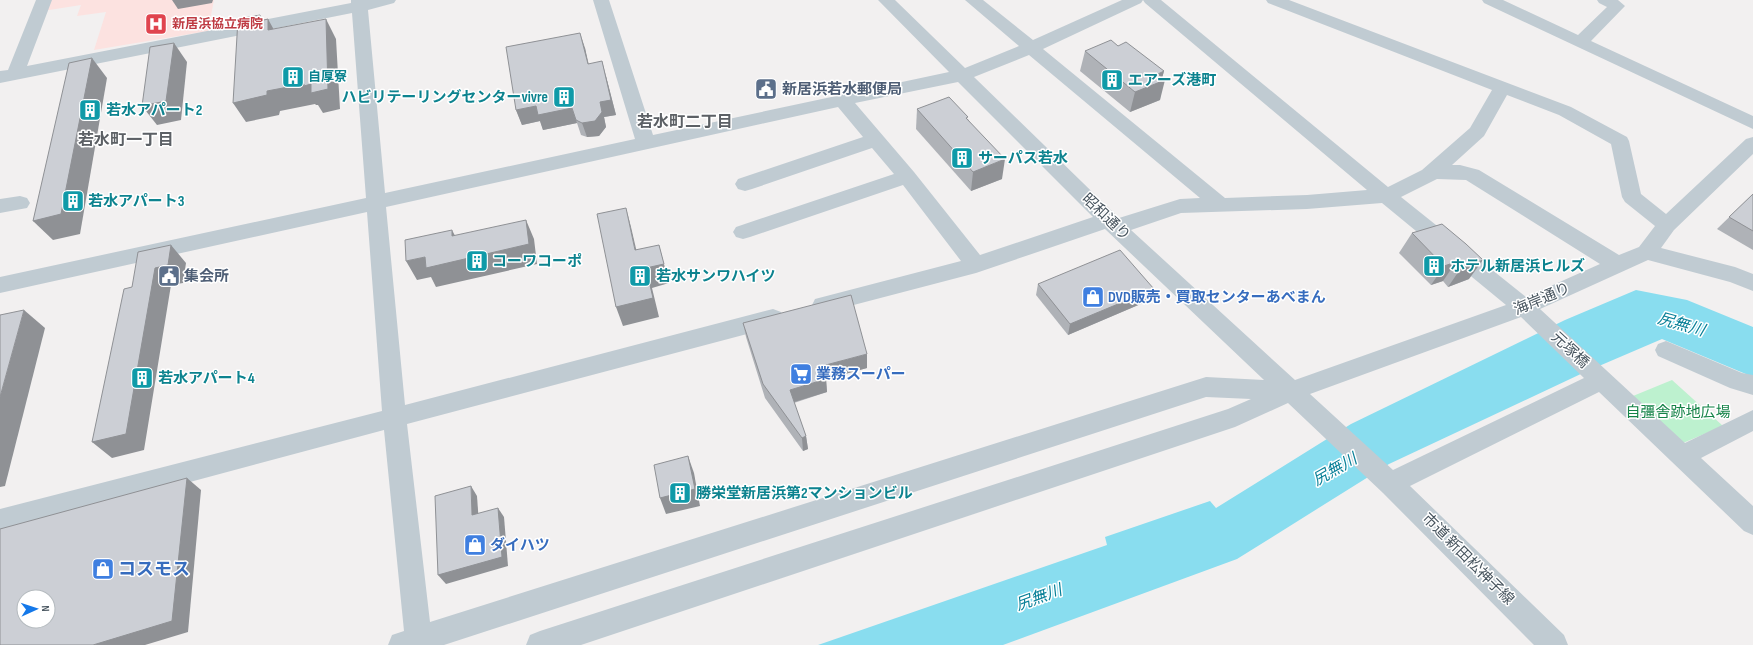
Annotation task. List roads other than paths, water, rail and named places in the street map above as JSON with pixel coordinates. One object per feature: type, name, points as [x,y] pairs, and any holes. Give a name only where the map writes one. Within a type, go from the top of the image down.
[{"type":"street","points":[[8,75],[44,0]]},
{"type":"street","points":[[8,75],[359,4],[388,0]]},
{"type":"street","points":[[601,0],[646,144]]},
{"type":"street","name":"昭和通り","points":[[886,0],[1112,224],[1331,428]]},
{"type":"street","points":[[973,0],[1221,205]]},
{"type":"street","points":[[0,286],[376,202],[963,75],[1030,48],[1135,0]]},
{"type":"street","name":"元塚橋","points":[[1152,0],[1386,196],[1547,328],[1753,523]]},
{"type":"street","points":[[1274,0],[1566,111],[1620,141],[1632,197],[1667,225]]},
{"type":"street","points":[[1490,0],[1753,123]]},
{"type":"street","points":[[1580,42],[1617,6],[1609,1]]},
{"type":"street","points":[[359,4],[413,643],[1206,387],[1291,391]]},
{"type":"street","points":[[0,521],[976,265],[1112,224],[1180,206],[1307,202],[1386,196],[1429,175],[1477,132],[1503,87]]},
{"type":"street","points":[[842,100],[907,177],[976,265]]},
{"type":"street","points":[[745,184],[875,140]]},
{"type":"street","name":"海岸通り","points":[[540,645],[1235,417],[1291,391],[1524,308],[1646,252],[1667,225],[1753,143]]},
{"type":"street","points":[[1432,172],[1460,172],[1472,175],[1618,265]]},
{"type":"street","points":[[743,232],[907,177]]},
{"type":"street","points":[[0,206],[20,203]]},
{"type":"street","points":[[1646,252],[1735,275],[1753,283]]},
{"type":"street","points":[[1666,350],[1738,382],[1753,385]]},
{"type":"street","points":[[1387,480],[1404,476],[1597,376]]},
{"type":"street","name":"市道 新田松神子線","points":[[1331,428],[1387,480],[1554,645]]},
{"type":"street","points":[[1682,456],[1748,429]]},
{"type":"water","name":"尻無川","points":[[1636,290],[1687,300],[1753,327],[1753,377],[1662,339],[1585,372],[1389,464],[1237,559],[1003,645],[818,645],[1107,545],[1105,537],[1210,501],[1216,508],[1351,424],[1565,320]]},
{"type":"place","name":"新居浜協立病院","points":[[156,24]]},
{"type":"place","name":"自厚寮","points":[[293,77]]},
{"type":"place","name":"エアーズ港町","points":[[1112,80]]},
{"type":"place","name":"新居浜若水郵便局","points":[[766,89]]},
{"type":"place","name":"ハビリテーリングセンターvivre","points":[[564,97]]},
{"type":"place","name":"若水アパート2","points":[[90,110]]},
{"type":"place","name":"サーパス若水","points":[[962,158]]},
{"type":"place","name":"若水アパート3","points":[[73,201]]},
{"type":"place","name":"コーワコーポ","points":[[477,261]]},
{"type":"place","name":"ホテル新居浜ヒルズ","points":[[1434,266]]},
{"type":"place","name":"集会所","points":[[169,276]]},
{"type":"place","name":"若水サンワハイツ","points":[[640,276]]},
{"type":"place","name":"DVD販売・買取センターあべまん","points":[[1093,297]]},
{"type":"place","name":"業務スーパー","points":[[801,374]]},
{"type":"place","name":"若水アパート4","points":[[142,378]]},
{"type":"place","name":"勝栄堂新居浜第2マンションビル","points":[[680,493]]},
{"type":"place","name":"ダイハツ","points":[[475,545]]},
{"type":"place","name":"コスモス","points":[[103,569]]},
{"type":"district","name":"若水町二丁目","points":[[685,122]]},
{"type":"district","name":"若水町一丁目","points":[[126,140]]},
{"type":"park label","name":"自彊舎跡地広場","points":[[1678,412]]}]
